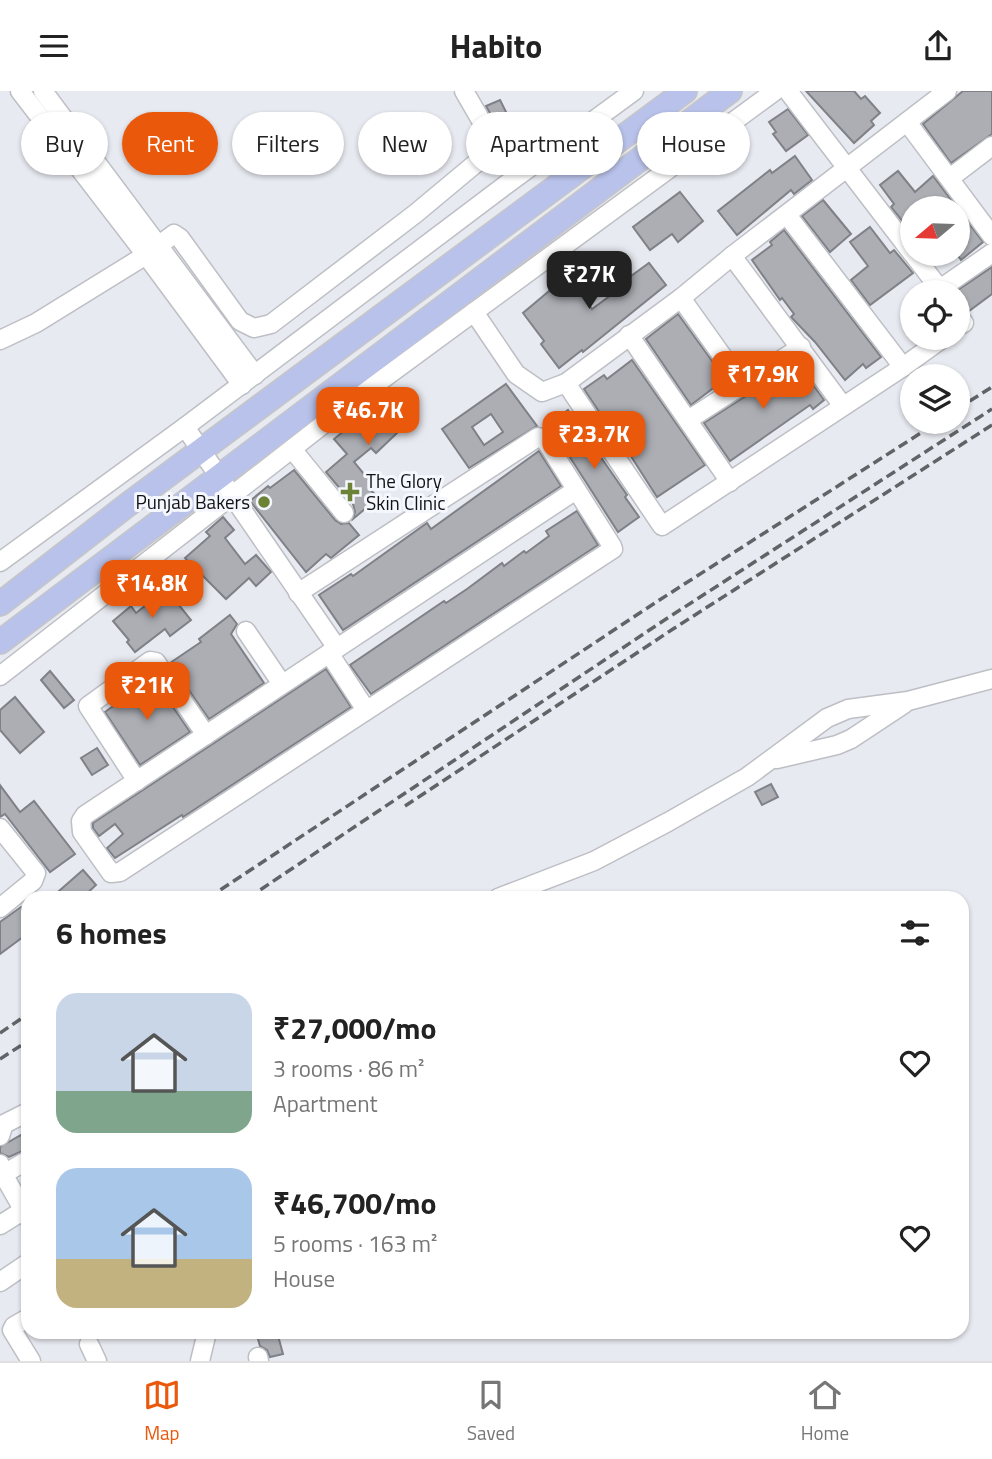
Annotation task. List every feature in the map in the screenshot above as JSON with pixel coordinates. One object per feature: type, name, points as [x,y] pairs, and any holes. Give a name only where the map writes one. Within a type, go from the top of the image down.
[{"type":"main road","points":[[0,604],[685,91]]},
{"type":"main road","points":[[0,642],[730,91]]},
{"type":"street","points":[[20,91],[153,250]]},
{"type":"street","points":[[43,91],[153,250],[248,380]]},
{"type":"street","points":[[0,562],[634,91]]},
{"type":"street","points":[[0,676],[292,449],[775,91]]},
{"type":"street","points":[[788,91],[900,237]]},
{"type":"street","points":[[474,312],[516,374],[542,392],[566,383],[681,298],[732,255],[947,91]]},
{"type":"street","points":[[0,340],[36,323],[176,235],[240,321],[254,328],[271,324],[415,214],[487,154],[492,144],[490,136],[470,93]]},
{"type":"street","points":[[907,122],[992,236]]},
{"type":"street","points":[[950,179],[992,146]]},
{"type":"street","points":[[787,215],[901,364]]},
{"type":"street","points":[[956,280],[992,253]]},
{"type":"street","points":[[732,255],[843,406]]},
{"type":"street","points":[[922,266],[933,280]]},
{"type":"street","points":[[681,298],[743,385]]},
{"type":"street","points":[[629,335],[730,482]]},
{"type":"street","points":[[688,420],[801,347]]},
{"type":"street","points":[[907,364],[926,350]]},
{"type":"street","points":[[566,383],[662,526],[900,369]]},
{"type":"street","points":[[185,427],[298,593],[366,710]]},
{"type":"street","points":[[298,593],[538,437],[545,440],[612,546],[611,551],[115,874],[108,870],[82,832],[80,821],[85,815],[576,490]]},
{"type":"street","points":[[292,449],[344,513]]},
{"type":"street","points":[[246,631],[282,684]]},
{"type":"street","points":[[137,781],[88,706],[150,661],[156,662],[205,735]]},
{"type":"street","points":[[516,891],[594,860],[668,822],[770,761],[838,712],[908,701],[992,679]]},
{"type":"street","points":[[770,761],[837,745],[908,701]]},
{"type":"street","points":[[0,828],[36,873],[33,881],[0,908]]},
{"type":"street","points":[[0,1136],[4,1124],[21,1116]]},
{"type":"street","points":[[21,1163],[1,1171],[21,1205]]},
{"type":"street","points":[[0,1225],[21,1216]]},
{"type":"street","points":[[0,1282],[21,1268]]},
{"type":"street","points":[[21,1322],[12,1330],[31,1361]]},
{"type":"street","points":[[200,1361],[205,1339]]},
{"type":"street","points":[[89,1344],[97,1361]]},
{"type":"building","points":[[806,91],[854,91],[861,99],[865,96],[880,113],[871,121],[874,125],[854,143]]},
{"type":"building","points":[[963,91],[992,91],[992,134],[951,163],[923,124]]},
{"type":"building","points":[[500,100],[506,112],[489,112],[486,106]]},
{"type":"building","points":[[788,109],[808,135],[786,151],[773,134],[776,132],[769,122]]},
{"type":"building","points":[[795,156],[812,180],[794,194],[791,190],[737,235],[718,211],[770,170],[772,173]]},
{"type":"building","points":[[898,171],[915,192],[933,176],[948,196],[900,196],[900,218],[891,207],[894,204],[880,185]]},
{"type":"building","points":[[680,192],[703,221],[678,242],[672,234],[650,250],[633,227]]},
{"type":"building","points":[[823,200],[851,234],[830,252],[802,216]]},
{"type":"building","points":[[970,225],[983,242],[970,253]]},
{"type":"building","points":[[870,227],[890,253],[894,250],[900,257],[900,266],[907,266],[913,273],[900,280],[870,305],[851,280],[868,266],[850,242]]},
{"type":"building","points":[[784,230],[881,357],[866,368],[863,364],[845,380],[791,317],[794,314],[782,298],[780,300],[752,260],[772,245],[770,242]]},
{"type":"building","points":[[620,259],[631,276],[649,263],[666,285],[559,368],[541,344],[544,341],[523,313],[567,276],[592,309],[615,292],[601,272]]},
{"type":"building","points":[[992,267],[992,294],[970,310],[970,282]]},
{"type":"building","points":[[678,314],[725,379],[691,405],[646,339]]},
{"type":"building","points":[[632,360],[705,465],[657,497],[584,389],[604,375],[607,379]]},
{"type":"building","points":[[797,363],[824,400],[813,409],[810,405],[730,461],[704,423]]},
{"type":"building","points":[[506,384],[537,426],[469,468],[442,429]],"holes":[[[491,414],[503,432],[484,445],[472,427]]]},
{"type":"building","points":[[395,389],[417,414],[376,453],[371,448],[354,462],[373,485],[369,488],[378,498],[353,519],[353,504],[326,472],[347,454],[334,439]]},
{"type":"building","points":[[568,410],[627,495],[625,497],[639,517],[618,532],[555,434],[545,427]]},
{"type":"building","points":[[539,451],[561,486],[343,630],[319,595],[351,574],[353,576],[427,523],[431,529]]},
{"type":"building","points":[[294,470],[335,520],[341,524],[349,523],[359,535],[331,558],[326,554],[306,572],[250,501]]},
{"type":"building","points":[[577,511],[598,545],[371,694],[350,665],[502,563],[504,566],[524,551],[526,553],[549,536],[546,531]]},
{"type":"building","points":[[223,517],[234,530],[225,538],[245,564],[256,555],[271,572],[256,586],[249,578],[226,599],[185,558],[210,536],[206,532]]},
{"type":"building","points":[[166,589],[191,620],[170,636],[165,629],[135,652],[113,621],[131,606],[136,613]]},
{"type":"building","points":[[230,615],[237,624],[231,634],[264,683],[209,719],[170,663],[201,642],[199,639]]},
{"type":"building","points":[[326,669],[351,707],[183,817],[182,815],[115,858],[107,848],[123,834],[115,824],[99,836],[93,823]]},
{"type":"building","points":[[50,671],[74,700],[64,708],[41,680]]},
{"type":"building","points":[[153,678],[190,732],[140,765],[105,712]]},
{"type":"building","points":[[15,697],[44,732],[20,753],[0,730],[0,710]]},
{"type":"building","points":[[97,748],[108,765],[92,775],[81,758]]},
{"type":"building","points":[[771,784],[778,797],[762,805],[755,792]]},
{"type":"building","points":[[0,785],[20,812],[34,801],[75,854],[50,872],[5,814],[0,817]]},
{"type":"building","points":[[83,870],[96,885],[90,891],[59,891]]},
{"type":"building","points":[[21,907],[21,938],[0,954],[0,922]]},
{"type":"building","points":[[21,1135],[21,1152],[9,1157],[0,1153],[0,1147]]},
{"type":"building","points":[[258,1339],[279,1339],[283,1354],[270,1357],[267,1350],[260,1346]]},
{"type":"railway","points":[[970,401],[992,387]]},
{"type":"railway","points":[[258,891],[666,619],[992,409]]},
{"type":"railway","points":[[405,806],[673,629],[992,425]]},
{"type":"railway","points":[[219,891],[661,599],[919,434]]},
{"type":"railway","points":[[0,1033],[21,1019]]},
{"type":"railway","points":[[0,1059],[21,1046]]},
{"type":"place","name":"The Glory Skin Clinic","points":[[350,492]]},
{"type":"place","name":"Punjab Bakers","points":[[264,502]]}]
